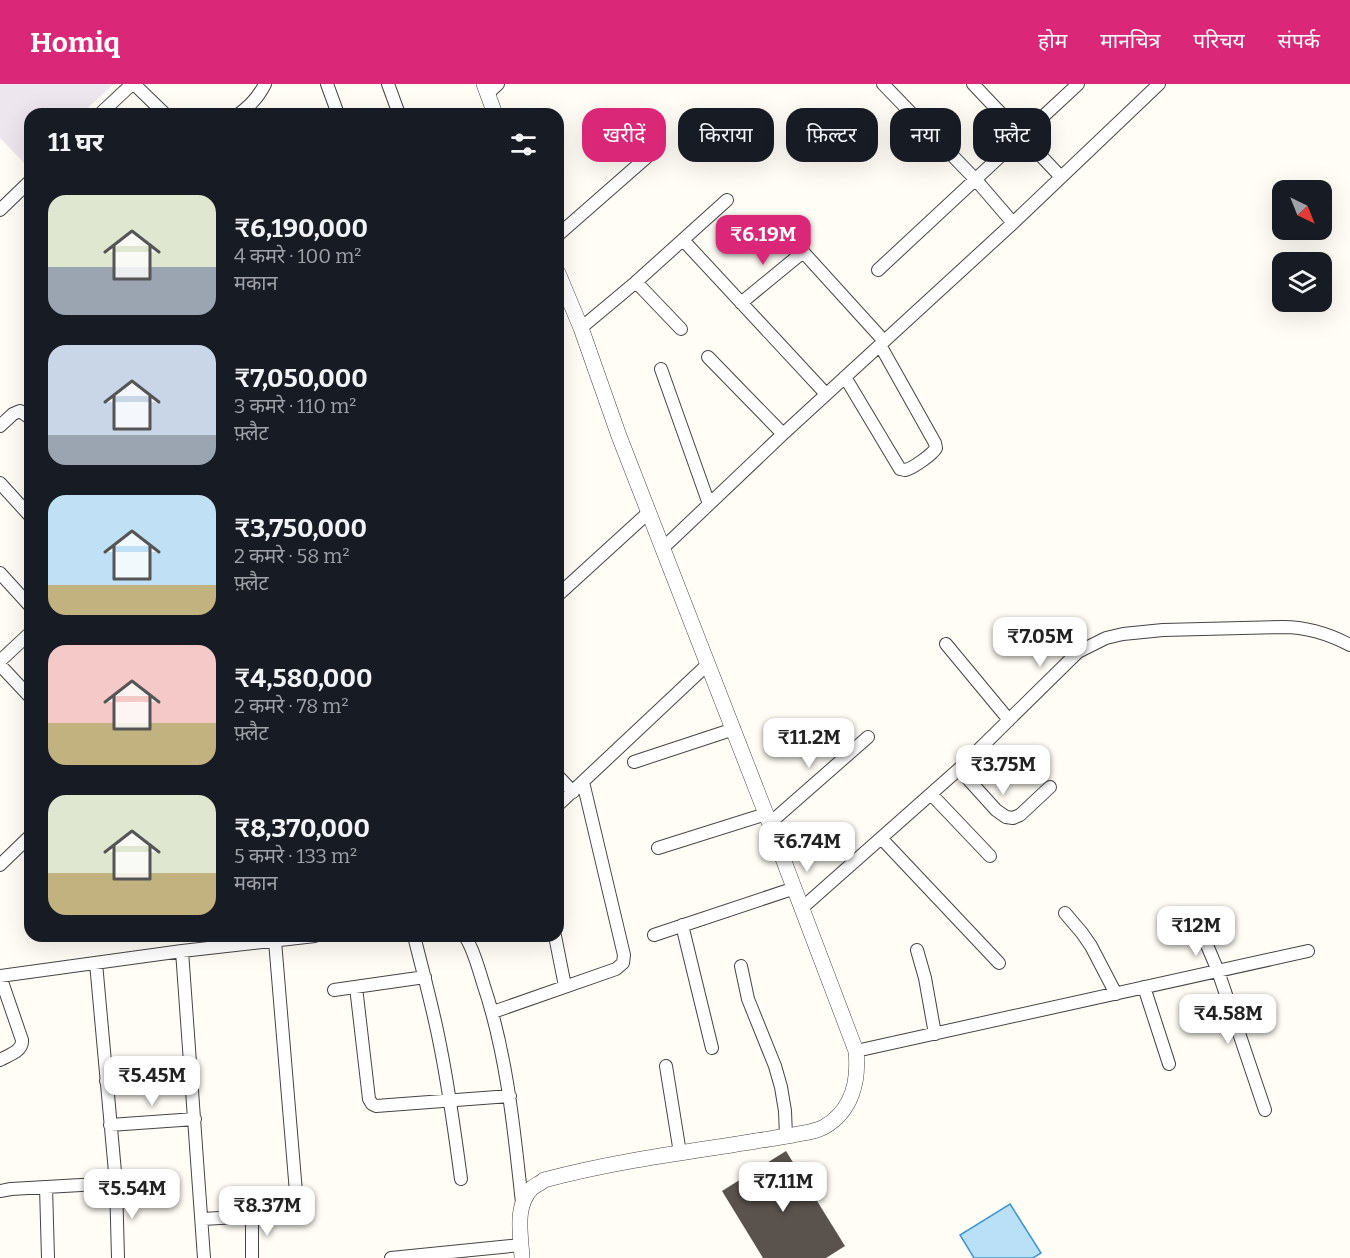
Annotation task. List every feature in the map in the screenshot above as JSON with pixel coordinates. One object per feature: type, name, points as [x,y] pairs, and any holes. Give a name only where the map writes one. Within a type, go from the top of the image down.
[{"type":"street","points":[[107,108],[133,84],[159,108]]},
{"type":"street","points":[[248,108],[265,84]]},
{"type":"street","points":[[327,84],[333,108]]},
{"type":"street","points":[[388,84],[397,108]]},
{"type":"street","points":[[883,84],[976,180],[1013,223]]},
{"type":"street","points":[[1051,110],[1078,84]]},
{"type":"street","points":[[663,548],[1159,84]]},
{"type":"street","points":[[980,86],[999,108]]},
{"type":"street","points":[[490,87],[494,108]]},
{"type":"street","points":[[564,230],[641,162]]},
{"type":"street","points":[[878,270],[995,162]]},
{"type":"street","points":[[1047,162],[1061,177]]},
{"type":"street","points":[[0,210],[24,187]]},
{"type":"street","points":[[581,328],[727,200]]},
{"type":"street","points":[[785,232],[882,343],[935,443],[936,448],[933,453],[909,469],[900,469],[845,377]]},
{"type":"street","points":[[683,240],[826,394]]},
{"type":"street","points":[[741,303],[803,252]]},
{"type":"street","points":[[636,282],[681,329]]},
{"type":"street","points":[[522,1203],[532,1188],[544,1180],[652,1157],[786,1136],[823,1127],[834,1120],[848,1104],[856,1084],[857,1064],[856,1052],[795,888],[619,436],[581,328],[564,287]]},
{"type":"street","points":[[708,357],[783,434]]},
{"type":"street","points":[[660,369],[709,504]]},
{"type":"street","points":[[0,426],[13,414],[20,411],[24,414]]},
{"type":"street","points":[[0,483],[24,509]]},
{"type":"street","points":[[564,589],[649,512]]},
{"type":"street","points":[[0,573],[24,599]]},
{"type":"street","points":[[802,908],[959,769],[1078,652],[1106,638],[1174,629],[1299,627],[1350,645]]},
{"type":"street","points":[[24,639],[0,663],[24,690]]},
{"type":"street","points":[[946,644],[1009,720]]},
{"type":"street","points":[[564,800],[708,664]]},
{"type":"street","points":[[634,762],[734,729]]},
{"type":"street","points":[[658,848],[768,818],[868,736]]},
{"type":"street","points":[[959,769],[996,810],[1006,817],[1013,818],[1020,815],[1050,787]]},
{"type":"street","points":[[564,782],[573,792]]},
{"type":"street","points":[[493,1012],[616,969],[623,963],[624,956],[583,782]]},
{"type":"street","points":[[931,794],[990,856]]},
{"type":"street","points":[[881,838],[999,963]]},
{"type":"street","points":[[0,865],[24,842]]},
{"type":"street","points":[[654,935],[795,888]]},
{"type":"street","points":[[1065,913],[1083,933],[1116,994]]},
{"type":"street","points":[[682,925],[712,1048]]},
{"type":"street","points":[[1201,930],[1218,971],[1265,1110]]},
{"type":"street","points":[[220,942],[224,946]]},
{"type":"street","points":[[0,1060],[19,1050],[22,1040],[0,976],[266,942]]},
{"type":"street","points":[[203,1219],[288,1214],[295,1210],[297,1204],[276,942]]},
{"type":"street","points":[[415,942],[440,1043],[461,1179]]},
{"type":"street","points":[[391,1258],[521,1251],[519,1225],[522,1203],[510,1096],[493,1012],[468,942]]},
{"type":"street","points":[[556,942],[565,986]]},
{"type":"street","points":[[917,950],[930,1000],[935,1034]]},
{"type":"street","points":[[182,951],[204,1258]]},
{"type":"street","points":[[856,1052],[1308,951]]},
{"type":"street","points":[[96,963],[116,1183],[118,1258]]},
{"type":"street","points":[[741,966],[748,999],[778,1076],[785,1111],[786,1136]]},
{"type":"street","points":[[334,990],[424,977]]},
{"type":"street","points":[[356,987],[369,1099],[372,1104],[375,1106],[510,1096]]},
{"type":"street","points":[[1144,987],[1169,1064]]},
{"type":"street","points":[[666,1066],[680,1152]]},
{"type":"street","points":[[106,1081],[190,1073]]},
{"type":"street","points":[[110,1125],[195,1119]]},
{"type":"street","points":[[0,1191],[116,1183]]},
{"type":"street","points":[[46,1187],[48,1258]]},
{"type":"street","points":[[252,1217],[252,1258]]},
{"type":"shaded area","points":[[0,84],[114,84],[88,108],[24,108],[24,163],[0,138]]},
{"type":"water","points":[[1010,1204],[1041,1253],[1033,1258],[974,1258],[960,1235]]},
{"type":"building","points":[[786,1151],[845,1246],[826,1258],[763,1258],[722,1191]]}]
